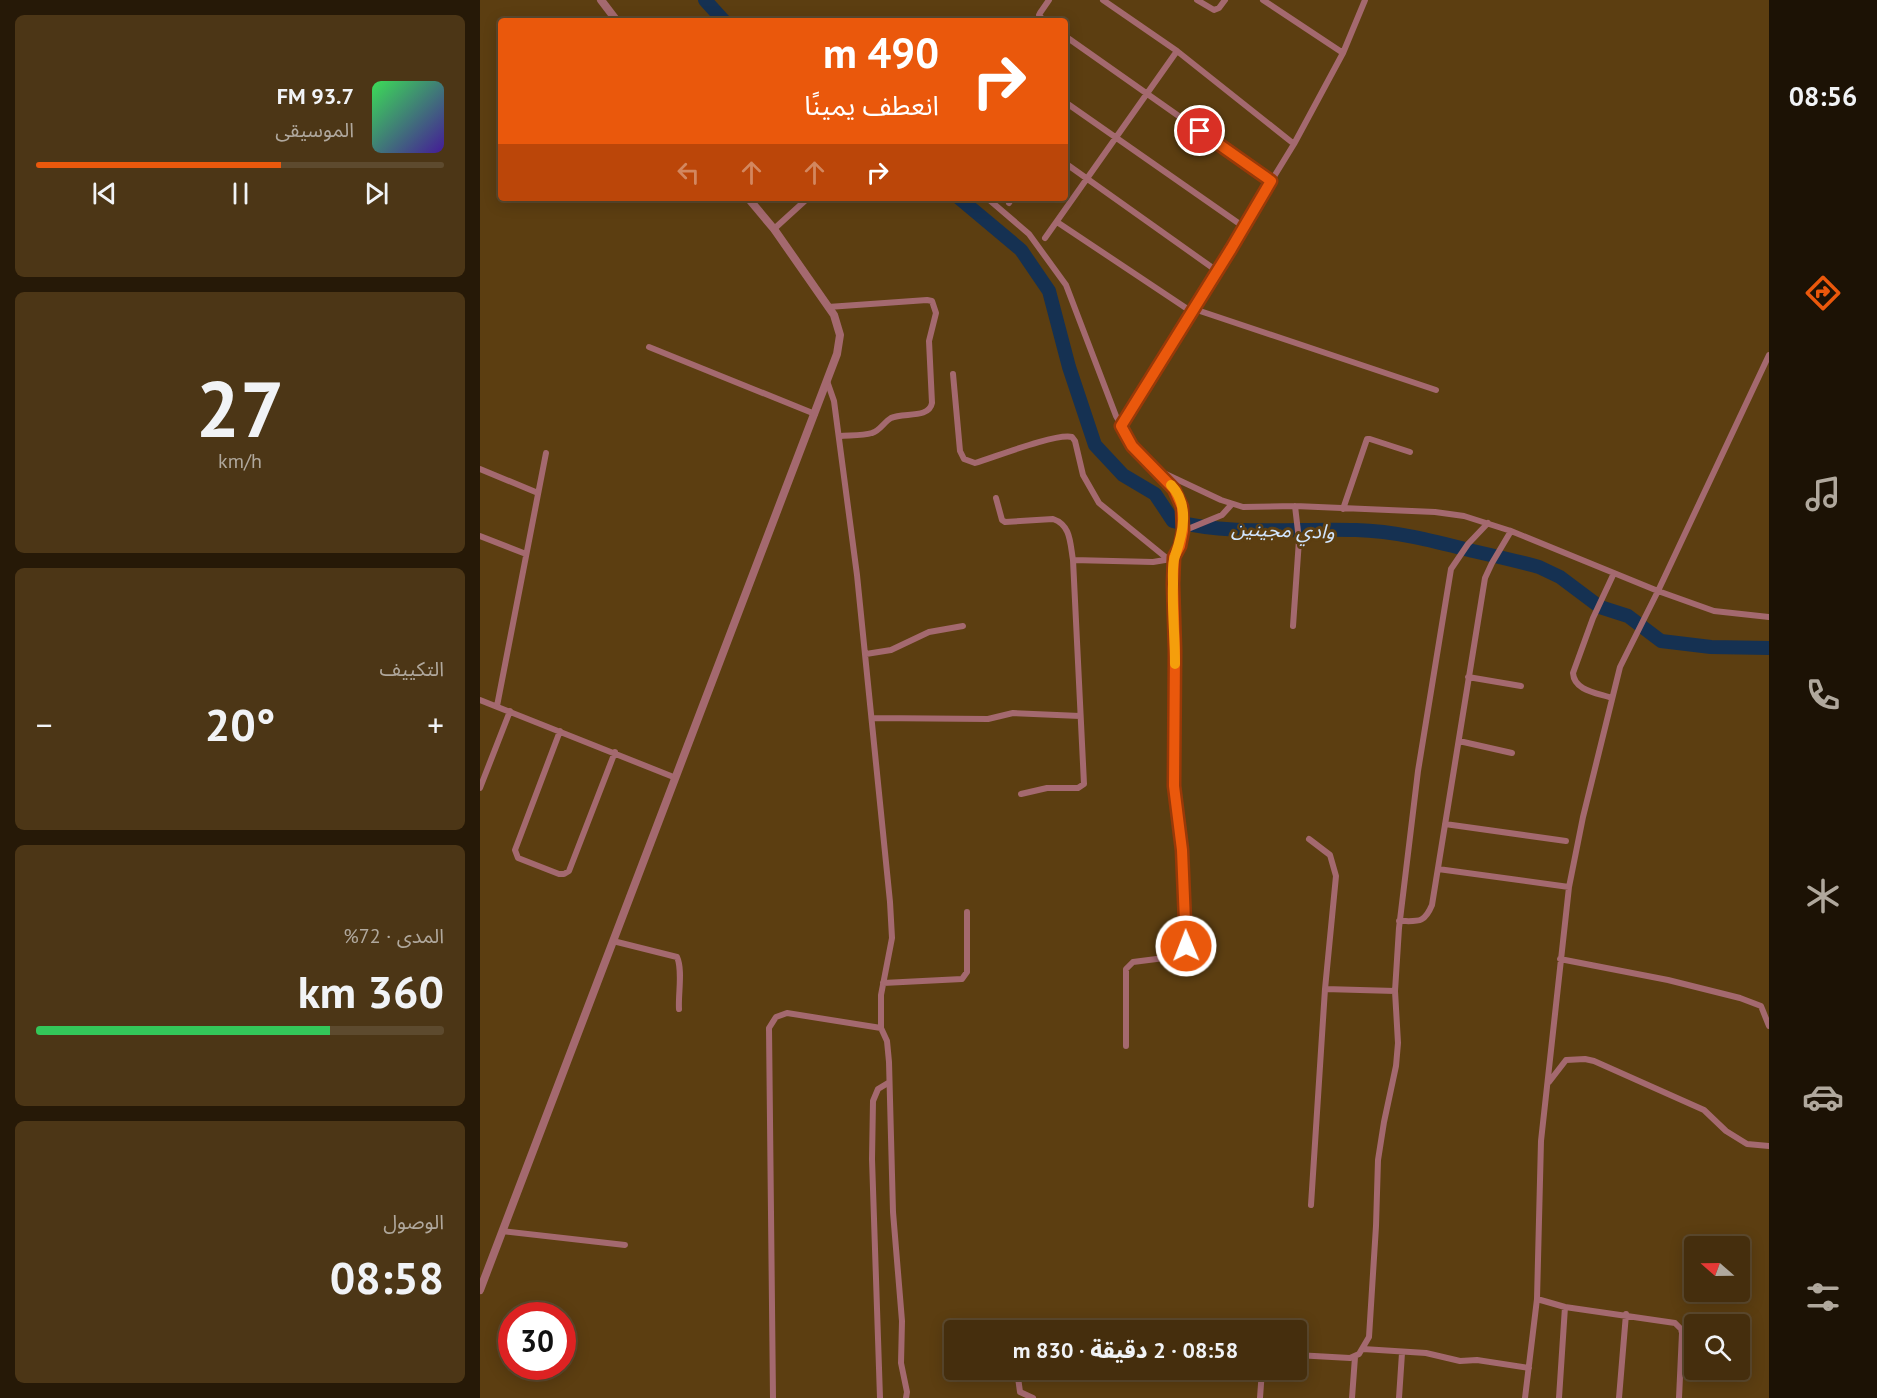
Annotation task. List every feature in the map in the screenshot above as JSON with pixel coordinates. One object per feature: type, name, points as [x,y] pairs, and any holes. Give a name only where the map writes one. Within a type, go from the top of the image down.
[{"type":"street","points":[[601,0],[615,18]]},
{"type":"street","points":[[1042,18],[1039,15],[1049,0]]},
{"type":"street","points":[[1103,0],[1177,51],[1294,144]]},
{"type":"street","points":[[1197,0],[1214,10],[1219,8],[1225,0]]},
{"type":"street","points":[[1263,0],[1343,53]]},
{"type":"street","points":[[1121,426],[1294,144],[1343,53],[1365,0]]},
{"type":"street","points":[[1068,38],[1271,181]]},
{"type":"street","points":[[1045,238],[1177,51]]},
{"type":"street","points":[[1068,104],[1244,227]]},
{"type":"street","points":[[1068,165],[1217,271]]},
{"type":"street","points":[[480,1290],[837,354],[840,335],[828,307],[774,229],[751,201]]},
{"type":"street","points":[[774,229],[805,201]]},
{"type":"street","points":[[990,201],[1029,234],[1066,285],[1073,297],[1111,406],[1121,426],[1132,446],[1174,489],[1182,507],[1183,531],[1180,546],[1172,559],[1175,651],[1174,786],[1182,850],[1187,942],[1180,956],[1133,962],[1126,969],[1126,1046]]},
{"type":"street","points":[[1057,222],[1193,310],[1436,390]]},
{"type":"street","points":[[828,307],[927,300],[932,301],[936,313],[929,341],[931,409],[927,412],[899,415],[889,419],[874,433],[839,436]]},
{"type":"street","points":[[649,347],[815,414]]},
{"type":"street","points":[[1525,1398],[1537,1299],[1539,1176],[1560,959],[1569,887],[1612,698],[1620,667],[1646,618],[1769,355]]},
{"type":"street","points":[[953,374],[960,451],[964,459],[975,464],[1048,441],[1072,437],[1083,475],[1099,503],[1172,559]]},
{"type":"street","points":[[827,381],[834,401],[866,654],[890,902],[892,938],[883,983],[881,1028],[887,1041],[893,1212],[902,1321],[901,1363],[907,1392],[906,1398]]},
{"type":"street","points":[[1343,510],[1366,440],[1370,438],[1410,452]]},
{"type":"street","points":[[497,706],[546,453]]},
{"type":"street","points":[[480,469],[538,493]]},
{"type":"street","points":[[1155,469],[1232,504],[1251,508],[1295,506],[1343,510],[1435,512],[1464,516],[1511,531],[1658,591],[1714,611],[1769,617]]},
{"type":"street","points":[[996,498],[1002,520],[1005,522],[1053,519],[1066,526],[1073,560],[1084,784],[1082,788],[1047,788],[1021,794]]},
{"type":"street","points":[[1183,531],[1222,515],[1232,504]]},
{"type":"street","points":[[1293,626],[1299,540],[1295,506]]},
{"type":"street","points":[[1307,1356],[1355,1357],[1363,1349],[1369,1336],[1378,1160],[1396,1066],[1398,1043],[1395,991],[1399,921],[1429,697],[1449,574],[1456,559],[1488,524]]},
{"type":"street","points":[[1399,921],[1421,921],[1428,915],[1432,905],[1485,578],[1511,531]]},
{"type":"street","points":[[480,536],[526,554]]},
{"type":"street","points":[[1073,560],[1153,562],[1172,559]]},
{"type":"street","points":[[1612,698],[1579,687],[1573,679],[1575,665],[1593,618],[1614,573]]},
{"type":"street","points":[[866,654],[891,651],[929,632],[963,626]]},
{"type":"street","points":[[1468,677],[1521,686]]},
{"type":"street","points":[[480,700],[676,778]]},
{"type":"street","points":[[480,789],[510,711]]},
{"type":"street","points":[[872,718],[988,719],[1013,713],[1080,716]]},
{"type":"street","points":[[560,731],[515,850],[518,858],[559,874],[569,871],[615,752]]},
{"type":"street","points":[[1459,741],[1512,753]]},
{"type":"street","points":[[1445,824],[1566,841]]},
{"type":"street","points":[[1309,839],[1330,855],[1336,876],[1325,989],[1311,1205]]},
{"type":"street","points":[[1438,869],[1569,887]]},
{"type":"street","points":[[883,983],[962,980],[967,972],[967,912]]},
{"type":"street","points":[[613,941],[677,957],[680,967],[679,1009]]},
{"type":"street","points":[[1560,959],[1668,980],[1740,998],[1761,1006],[1769,1026]]},
{"type":"street","points":[[1325,989],[1395,991]]},
{"type":"street","points":[[773,1398],[769,1028],[776,1017],[787,1013],[881,1028]]},
{"type":"street","points":[[1547,1086],[1566,1060],[1594,1061],[1704,1110],[1726,1131],[1747,1144],[1769,1146]]},
{"type":"street","points":[[880,1398],[872,1158],[873,1101],[878,1089],[888,1083]]},
{"type":"street","points":[[502,1232],[625,1245]]},
{"type":"street","points":[[1537,1299],[1565,1307],[1672,1322],[1681,1329],[1679,1398]]},
{"type":"street","points":[[1559,1398],[1565,1307]]},
{"type":"street","points":[[1618,1398],[1626,1314]]},
{"type":"street","points":[[1363,1349],[1426,1353],[1460,1362],[1477,1360],[1529,1368]]},
{"type":"street","points":[[1399,1398],[1402,1353]]},
{"type":"street","points":[[1352,1398],[1355,1357]]},
{"type":"street","points":[[1018,1380],[1019,1389],[1023,1394],[1034,1398]]},
{"type":"street","points":[[1260,1398],[1261,1380]]},
{"type":"waterway","name":"وادي مجينين","points":[[705,0],[721,18]]},
{"type":"waterway","name":"وادي مجينين","points":[[963,201],[1021,250],[1049,291],[1069,367],[1095,445],[1123,475],[1155,494],[1173,521],[1195,526],[1241,530],[1356,530],[1415,537],[1539,567],[1560,577],[1600,607],[1628,616],[1661,641],[1711,647],[1769,648]]},
{"type":"slow traffic","points":[[1171,485],[1182,507],[1183,519],[1180,546],[1174,557],[1175,664]]},
{"type":"route","points":[[1186,946],[1182,850],[1174,786],[1173,584],[1174,557],[1180,546],[1183,531],[1182,507],[1174,489],[1132,446],[1121,426],[1271,181],[1200,131]]}]
